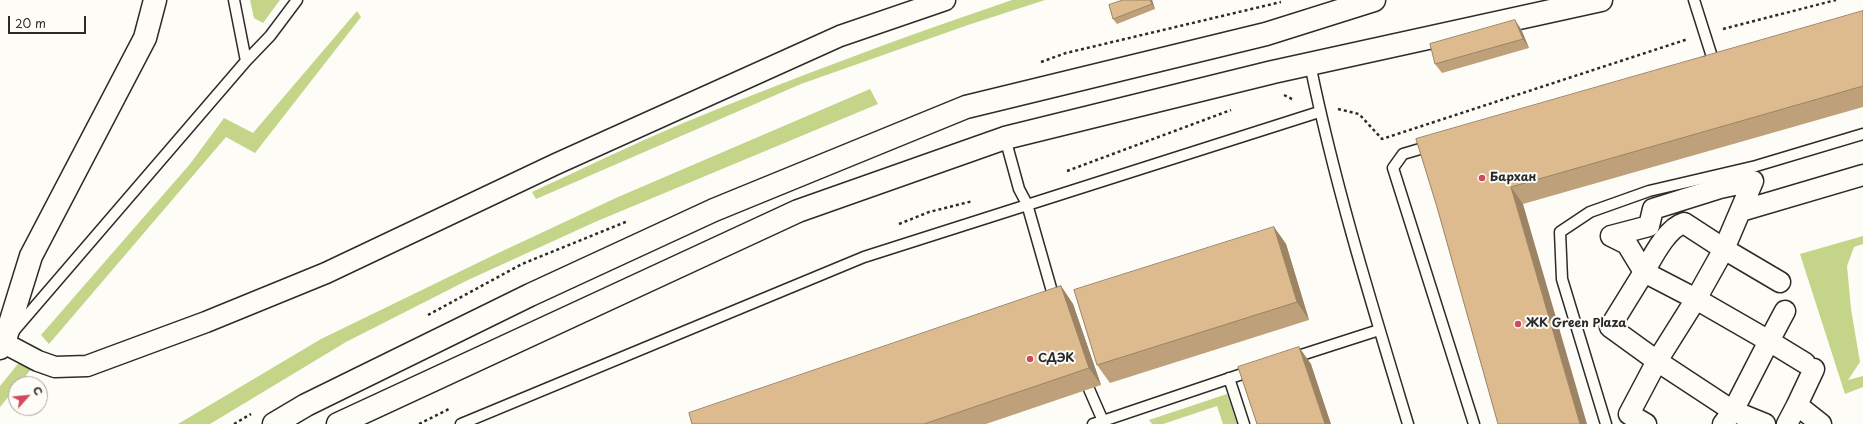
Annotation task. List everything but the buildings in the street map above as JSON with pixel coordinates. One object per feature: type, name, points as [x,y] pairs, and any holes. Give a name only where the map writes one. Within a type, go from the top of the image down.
[{"type":"main road","points":[[1,343],[32,256],[145,38],[155,0]]},
{"type":"main road","points":[[274,424],[306,405],[523,299],[714,210],[966,107],[1266,34],[1346,4],[1374,0]]},
{"type":"main road","points":[[338,424],[798,212],[1005,138],[1250,77],[1600,0]]},
{"type":"street","points":[[1,343],[38,361],[55,367],[87,366],[206,322],[326,273],[556,164],[840,36],[945,0]]},
{"type":"street","points":[[1740,211],[1863,174]]},
{"type":"street","points":[[1646,424],[1629,414],[1657,361],[1696,299],[1724,249],[1753,181],[1720,188],[1653,209],[1649,226],[1611,236],[1627,244],[1644,272],[1696,299],[1809,366],[1797,405],[1787,424]]},
{"type":"street","points":[[1765,424],[1728,418],[1657,361],[1610,327],[1656,251],[1676,225],[1684,223],[1724,249],[1780,282]]},
{"type":"street","points":[[1728,418],[1785,311]]},
{"type":"street","points":[[1797,405],[1821,424]]},
{"type":"lane","points":[[234,0],[246,61]]},
{"type":"lane","points":[[1,343],[246,61],[270,36],[297,0]]},
{"type":"lane","points":[[1694,0],[1716,59],[1697,65]]},
{"type":"lane","points":[[1310,64],[1320,112],[1379,330],[1408,424]]},
{"type":"lane","points":[[461,424],[864,257],[1026,204],[1320,112]]},
{"type":"lane","points":[[1606,424],[1562,278],[1560,232],[1590,212],[1649,191],[1756,166],[1863,134]]},
{"type":"lane","points":[[1005,138],[1019,189],[1026,204],[1057,309]]},
{"type":"lane","points":[[1441,143],[1403,154],[1393,168],[1474,424]]},
{"type":"lane","points":[[1282,361],[1379,330]]},
{"type":"lane","points":[[1093,424],[1266,366]]},
{"type":"lane","points":[[1229,378],[1244,424]]},
{"type":"lane","points":[[1089,389],[1103,421]]},
{"type":"green space","points":[[250,0],[280,0],[263,23],[254,18]]},
{"type":"green space","points":[[1012,0],[1045,0],[968,25],[801,84],[536,199],[532,192],[644,140],[722,107],[845,59]]},
{"type":"green space","points":[[357,11],[361,17],[255,153],[226,137],[49,344],[41,335],[190,164],[224,118],[253,133]]},
{"type":"green space","points":[[870,89],[878,104],[595,222],[468,280],[346,342],[210,424],[178,424],[321,339],[494,255],[618,197]]},
{"type":"green space","points":[[1863,236],[1863,244],[1854,247],[1847,266],[1851,309],[1860,362],[1848,380],[1863,376],[1863,387],[1845,394],[1800,254]]},
{"type":"green space","points":[[22,359],[33,367],[26,376],[8,376]]},
{"type":"green space","points":[[8,376],[8,398],[0,407],[0,386]]},
{"type":"green space","points":[[1227,394],[1237,424],[1223,424],[1217,406],[1163,424],[1152,424],[1149,420]]},
{"type":"place","name":"Бархан","points":[[1482,178]]},
{"type":"place","name":"ЖК Green Plaza","points":[[1518,324]]},
{"type":"place","name":"СДЭК","points":[[1030,359]]}]
